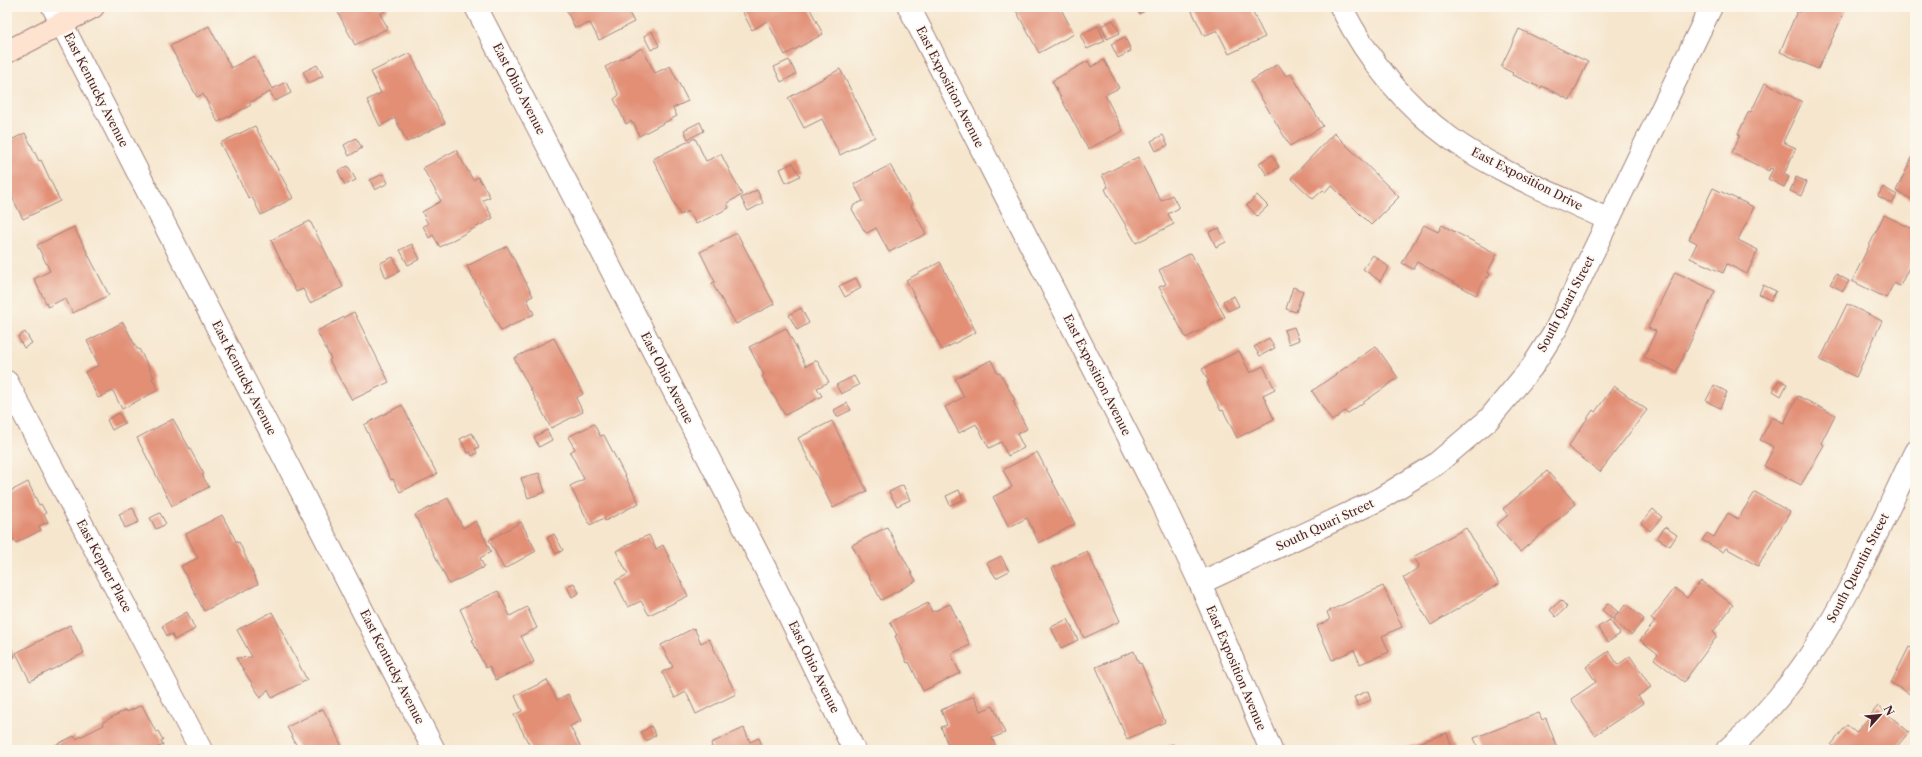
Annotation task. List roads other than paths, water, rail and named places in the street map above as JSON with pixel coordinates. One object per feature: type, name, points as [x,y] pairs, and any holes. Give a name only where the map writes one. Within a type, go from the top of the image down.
[{"type":"main road","points":[[7,52],[57,15],[94,7]]},
{"type":"street","name":"East Ohio Avenue","points":[[476,7],[781,599],[854,750]]},
{"type":"street","name":"East Exposition Avenue","points":[[909,7],[1162,502],[1200,583],[1271,750]]},
{"type":"street","name":"East Exposition Drive","points":[[1341,7],[1353,31],[1373,62],[1409,103],[1451,138],[1498,167],[1609,220]]},
{"type":"street","name":"South Quari Street","points":[[1200,583],[1378,500],[1436,464],[1488,420],[1532,367],[1556,329],[1711,7]]},
{"type":"street","name":"East Kentucky Avenue","points":[[57,15],[434,750]]},
{"type":"street","name":"East Kepner Place","points":[[7,382],[201,750]]},
{"type":"street","name":"South Quentin Street","points":[[1726,750],[1778,699],[1812,654],[1841,606],[1915,452]]}]
